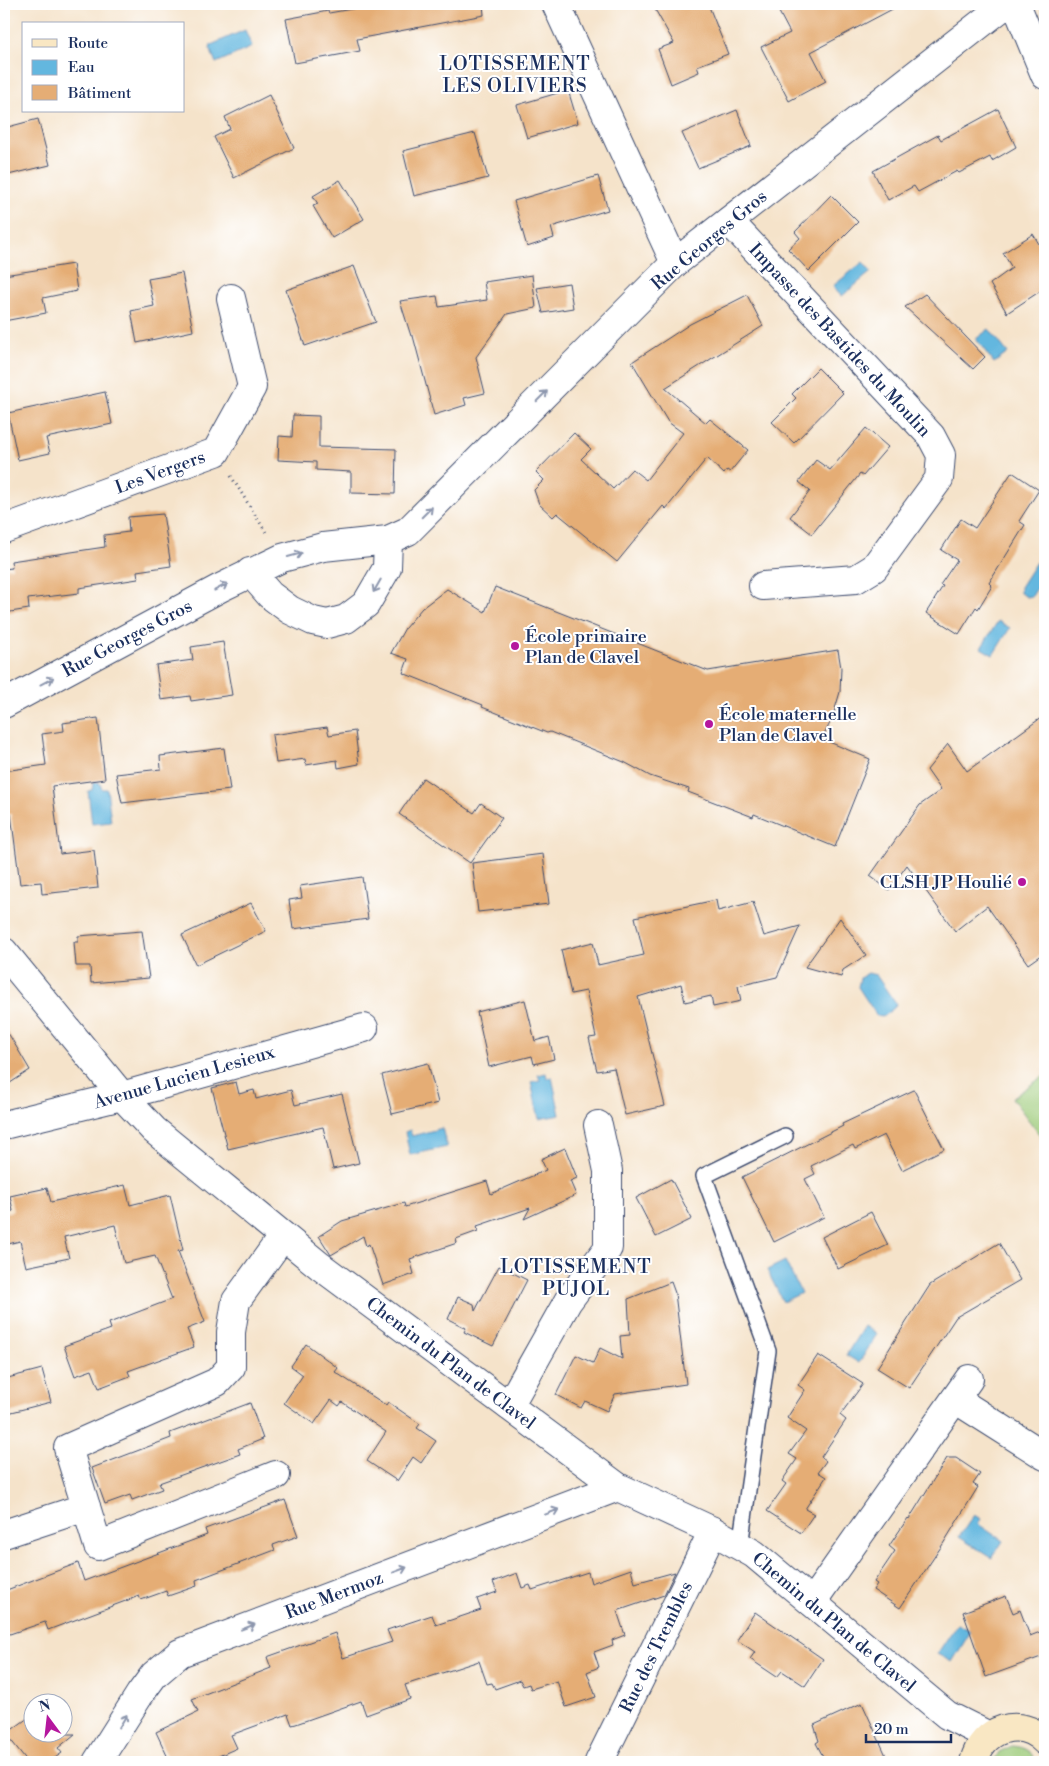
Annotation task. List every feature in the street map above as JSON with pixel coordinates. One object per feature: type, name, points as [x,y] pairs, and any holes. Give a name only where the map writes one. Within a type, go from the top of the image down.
[{"type":"street","points":[[556,4],[675,263]]},
{"type":"street","name":"Rue Georges Gros","points":[[4,704],[250,572],[282,558],[323,547],[388,540],[408,531],[675,263],[1006,4]]},
{"type":"street","points":[[1016,4],[1045,75]]},
{"type":"street","name":"Impasse des Bastides du Moulin","points":[[729,221],[930,436],[941,455],[939,479],[874,568],[856,579],[763,586]]},
{"type":"street","name":"Les Vergers","points":[[4,529],[216,452],[252,387],[230,298]]},
{"type":"street","points":[[250,572],[270,595],[290,610],[313,621],[327,624],[346,619],[366,604],[387,568],[388,540]]},
{"type":"street","name":"Chemin du Plan de Clavel","points":[[4,952],[122,1096],[154,1130],[320,1266],[618,1488],[713,1532],[754,1554],[947,1715],[990,1736]]},
{"type":"street","name":"Avenue Lucien Lesieux","points":[[4,1125],[122,1096],[364,1028]]},
{"type":"street","points":[[509,1406],[568,1301],[608,1248],[608,1170],[598,1125]]},
{"type":"street","points":[[276,1475],[98,1546],[68,1448],[217,1382],[231,1367],[231,1332],[236,1302],[283,1236]]},
{"type":"street","points":[[812,1602],[962,1389],[1045,1456]]},
{"type":"street","name":"Rue Mermoz","points":[[97,1762],[154,1675],[180,1653],[618,1488]]},
{"type":"street","points":[[4,1534],[86,1507]]},
{"type":"street","name":"Rue des Trembles","points":[[598,1762],[713,1532]]},
{"type":"street","name":"Chemin du Plan de Clavel","points":[[947,1715],[974,1761]]},
{"type":"street","points":[[974,1761],[980,1746],[990,1736],[1002,1729],[1015,1727],[1040,1732]]},
{"type":"lane","points":[[740,1546],[768,1351],[704,1176],[785,1136]]},
{"type":"path","points":[[216,452],[282,558]]},
{"type":"green space","points":[[1045,1075],[1045,1142],[1012,1098]]},
{"type":"green space","points":[[1012,1746],[1027,1750],[1036,1762],[993,1762],[999,1752]]},
{"type":"water","points":[[245,30],[252,47],[216,63],[210,49],[211,45]]},
{"type":"water","points":[[863,262],[871,272],[842,296],[833,286]]},
{"type":"water","points":[[989,329],[1008,353],[994,363],[976,339]]},
{"type":"water","points":[[1036,562],[1045,568],[1045,575],[1032,596],[1027,597],[1020,593],[1020,587]]},
{"type":"water","points":[[998,621],[1010,628],[993,655],[981,648]]},
{"type":"water","points":[[99,782],[102,789],[107,789],[111,822],[92,824],[88,791],[92,790],[93,783]]},
{"type":"water","points":[[868,973],[876,975],[896,1004],[894,1008],[882,1017],[877,1016],[858,987],[860,978]]},
{"type":"water","points":[[546,1073],[547,1078],[552,1077],[560,1115],[539,1119],[531,1082],[540,1080],[538,1075]]},
{"type":"water","points":[[442,1128],[447,1147],[410,1155],[405,1132],[410,1130],[412,1136]]},
{"type":"water","points":[[785,1261],[801,1293],[783,1302],[767,1270]]},
{"type":"water","points":[[864,1326],[877,1334],[859,1363],[846,1355]]},
{"type":"water","points":[[974,1515],[981,1519],[978,1524],[1003,1541],[992,1558],[959,1537]]},
{"type":"water","points":[[957,1624],[971,1631],[952,1662],[937,1654]]},
{"type":"building","points":[[380,4],[483,4],[484,15],[357,39],[360,51],[295,63],[286,19]]},
{"type":"building","points":[[652,4],[708,4],[728,54],[697,66],[699,72],[671,84],[658,49],[674,43]]},
{"type":"building","points":[[795,4],[902,4],[811,52],[826,81],[789,101],[761,47],[790,33],[779,12]]},
{"type":"building","points":[[568,90],[578,123],[527,138],[517,105]]},
{"type":"building","points":[[269,95],[294,148],[234,178],[214,137],[230,129],[225,117]]},
{"type":"building","points":[[998,109],[1016,147],[992,161],[990,157],[959,173],[957,171],[918,192],[914,186],[888,200],[873,171],[938,135],[941,140]]},
{"type":"building","points":[[737,110],[751,146],[698,168],[682,133]]},
{"type":"building","points":[[38,119],[50,165],[4,176],[4,128]]},
{"type":"building","points":[[475,133],[488,178],[414,196],[403,151]]},
{"type":"building","points":[[598,176],[608,210],[551,227],[554,238],[527,247],[514,201]]},
{"type":"building","points":[[340,180],[364,219],[332,238],[313,206],[318,204],[313,196]]},
{"type":"building","points":[[831,195],[858,222],[809,271],[788,249],[800,238],[795,232]]},
{"type":"building","points":[[1033,234],[1045,254],[1045,288],[1007,313],[990,284],[1012,268],[1003,253]]},
{"type":"building","points":[[73,264],[77,291],[43,298],[46,313],[4,321],[4,275]]},
{"type":"building","points":[[354,266],[376,322],[305,346],[286,290]]},
{"type":"building","points":[[182,273],[193,331],[137,343],[131,311],[154,306],[148,279]]},
{"type":"building","points":[[532,275],[536,308],[507,314],[476,357],[485,393],[464,398],[466,405],[434,415],[413,336],[411,336],[400,301],[437,296],[439,307],[487,300],[484,282]]},
{"type":"building","points":[[569,283],[573,308],[543,313],[537,288]]},
{"type":"building","points":[[925,294],[985,357],[973,369],[905,307]]},
{"type":"building","points":[[747,295],[763,326],[665,388],[706,423],[710,419],[748,450],[730,472],[727,470],[724,474],[707,458],[666,509],[663,506],[617,562],[557,513],[553,517],[539,504],[534,490],[544,480],[536,472],[574,433],[591,449],[581,459],[613,489],[632,469],[646,480],[683,433],[668,422],[632,362],[690,324]]},
{"type":"building","points":[[818,368],[843,393],[794,443],[772,422],[796,398],[792,394]]},
{"type":"building","points":[[105,392],[112,424],[46,438],[50,453],[18,460],[8,413]]},
{"type":"building","points":[[293,415],[319,416],[319,447],[396,449],[395,494],[351,493],[351,472],[316,470],[316,462],[278,460],[279,436],[292,437]]},
{"type":"building","points":[[866,428],[888,447],[863,476],[860,474],[812,534],[790,517],[810,491],[799,482],[816,460],[830,470]]},
{"type":"building","points":[[1012,472],[1039,490],[1019,521],[1025,525],[989,583],[992,586],[959,634],[926,613],[943,586],[940,585],[957,560],[941,550],[961,519],[975,528]]},
{"type":"building","points":[[163,514],[171,566],[137,571],[138,579],[79,588],[79,593],[28,599],[29,609],[4,613],[4,569],[12,568],[11,561],[105,547],[104,535],[129,532],[128,517]]},
{"type":"building","points":[[495,587],[708,671],[838,650],[841,668],[840,692],[832,719],[822,739],[870,759],[835,847],[754,814],[753,817],[688,792],[689,789],[650,776],[624,762],[482,707],[483,705],[403,673],[408,659],[391,653],[405,628],[422,608],[447,589],[485,612]]},
{"type":"building","points":[[223,642],[232,695],[191,701],[190,696],[161,700],[156,665],[193,660],[191,647]]},
{"type":"building","points":[[1045,715],[1045,952],[1028,964],[987,906],[955,931],[907,865],[889,890],[870,876],[920,805],[941,790],[927,770],[948,744],[967,771]]},
{"type":"building","points":[[98,718],[105,779],[52,786],[60,854],[94,850],[98,888],[42,894],[41,882],[20,884],[11,814],[4,815],[4,771],[46,765],[42,734],[64,731],[63,723]]},
{"type":"building","points":[[327,727],[329,735],[355,731],[359,764],[338,768],[337,760],[306,765],[305,759],[276,763],[272,735]]},
{"type":"building","points":[[224,748],[230,790],[122,803],[116,774],[161,769],[160,756]]},
{"type":"building","points":[[423,778],[474,813],[481,803],[502,818],[470,863],[399,814]]},
{"type":"building","points":[[543,854],[549,904],[478,912],[472,863]]},
{"type":"building","points":[[362,877],[368,919],[293,929],[289,900],[302,898],[300,886]]},
{"type":"building","points":[[716,900],[718,911],[753,902],[764,936],[800,926],[777,977],[738,986],[741,1001],[713,1007],[711,996],[685,1002],[681,984],[638,997],[665,1106],[625,1115],[614,1068],[597,1071],[589,1038],[596,1037],[586,991],[571,994],[561,950],[593,942],[598,965],[644,955],[635,917]]},
{"type":"building","points":[[251,903],[266,931],[196,965],[182,935]]},
{"type":"building","points":[[840,918],[866,955],[843,970],[841,977],[805,967]]},
{"type":"building","points":[[142,931],[149,978],[91,983],[90,966],[76,966],[74,942],[78,942],[78,936]]},
{"type":"building","points":[[525,1000],[535,1041],[549,1037],[554,1059],[534,1064],[532,1056],[489,1067],[477,1012]]},
{"type":"building","points":[[4,1026],[30,1070],[4,1087]]},
{"type":"building","points":[[428,1063],[438,1103],[392,1114],[382,1075]]},
{"type":"building","points":[[236,1082],[239,1094],[254,1090],[256,1099],[291,1090],[295,1105],[342,1094],[359,1163],[333,1169],[323,1127],[228,1149],[212,1088]]},
{"type":"building","points":[[914,1090],[944,1149],[902,1170],[884,1135],[855,1149],[853,1145],[811,1166],[815,1174],[805,1179],[824,1217],[774,1242],[742,1177],[843,1126],[842,1124]]},
{"type":"building","points":[[565,1148],[577,1178],[570,1181],[576,1195],[524,1219],[530,1208],[477,1226],[478,1231],[456,1239],[457,1243],[410,1259],[414,1274],[383,1285],[369,1244],[366,1246],[363,1236],[331,1255],[319,1236],[342,1221],[404,1203],[405,1207],[487,1181],[491,1194],[546,1170],[541,1159]]},
{"type":"building","points":[[671,1179],[692,1219],[656,1237],[636,1198]]},
{"type":"building","points":[[125,1185],[130,1205],[170,1195],[183,1250],[178,1251],[205,1322],[187,1329],[194,1347],[128,1371],[130,1376],[99,1388],[92,1370],[75,1376],[64,1346],[111,1329],[109,1323],[172,1299],[155,1256],[124,1263],[115,1225],[64,1237],[69,1258],[26,1267],[20,1241],[4,1245],[4,1213],[13,1211],[10,1196],[47,1188],[51,1202]]},
{"type":"building","points":[[871,1212],[888,1245],[838,1269],[822,1237]]},
{"type":"building","points":[[999,1243],[1020,1280],[956,1317],[909,1388],[877,1368],[930,1285]]},
{"type":"building","points":[[499,1266],[527,1280],[493,1346],[464,1332],[466,1328],[448,1319],[458,1297],[474,1304],[475,1311]]},
{"type":"building","points":[[671,1282],[675,1293],[686,1384],[615,1394],[607,1411],[585,1401],[581,1408],[556,1395],[576,1355],[593,1363],[600,1348],[622,1359],[620,1336],[630,1335],[628,1299]]},
{"type":"building","points":[[306,1344],[338,1368],[335,1372],[386,1405],[388,1402],[420,1424],[417,1428],[436,1441],[421,1463],[413,1457],[397,1481],[367,1461],[386,1432],[342,1402],[339,1406],[331,1400],[314,1424],[284,1403],[303,1375],[291,1366]]},
{"type":"building","points":[[818,1355],[863,1384],[840,1415],[846,1420],[821,1457],[826,1461],[818,1472],[826,1477],[805,1509],[814,1514],[801,1533],[767,1511],[786,1484],[782,1481],[797,1459],[789,1454],[806,1431],[787,1418],[805,1390],[798,1385]]},
{"type":"building","points":[[42,1369],[51,1402],[4,1414],[4,1379]]},
{"type":"building","points":[[250,1403],[263,1439],[238,1449],[240,1454],[159,1483],[162,1489],[132,1500],[130,1495],[105,1504],[92,1468],[171,1438],[170,1433]]},
{"type":"building","points":[[947,1458],[956,1458],[980,1474],[973,1484],[978,1487],[900,1608],[873,1590],[877,1584],[874,1582],[895,1551],[889,1546],[909,1519]]},
{"type":"building","points":[[285,1500],[298,1536],[273,1545],[275,1550],[196,1580],[197,1586],[168,1596],[166,1591],[141,1600],[139,1596],[48,1630],[45,1622],[4,1636],[4,1591],[78,1563],[84,1581],[207,1535],[205,1529]]},
{"type":"building","points":[[631,1569],[635,1583],[675,1572],[664,1595],[617,1611],[625,1635],[612,1640],[613,1645],[594,1652],[599,1667],[587,1672],[596,1697],[566,1707],[557,1681],[531,1689],[529,1684],[523,1686],[520,1680],[495,1689],[492,1683],[487,1684],[479,1661],[405,1685],[410,1699],[366,1715],[361,1701],[292,1725],[288,1714],[231,1735],[237,1748],[205,1762],[170,1762],[156,1732],[198,1712],[192,1699],[271,1668],[267,1657],[335,1633],[343,1658],[392,1642],[387,1630],[432,1615],[436,1625],[481,1610],[477,1599],[497,1592],[493,1582],[517,1573],[522,1588],[530,1585],[532,1590],[588,1572],[591,1583]]},
{"type":"building","points":[[1006,1596],[1013,1613],[1020,1610],[1030,1636],[1045,1630],[1045,1651],[1041,1657],[986,1677],[963,1612]]},
{"type":"building","points":[[755,1612],[823,1659],[805,1686],[782,1671],[777,1677],[750,1659],[755,1652],[737,1640]]},
{"type":"building","points":[[862,1703],[889,1762],[826,1762],[816,1743],[819,1741],[814,1725]]},
{"type":"building","points":[[22,1722],[22,1744],[63,1744],[58,1748],[62,1753],[49,1762],[28,1762],[6,1734]]},
{"type":"place","name":"École primaire Plan de Clavel","points":[[515,646]]},
{"type":"place","name":"École maternelle Plan de Clavel","points":[[709,724]]},
{"type":"place","name":"CLSH JP Houlié","points":[[1022,882]]},
{"type":"district","name":"LOTISSEMENT LES OLIVIERS","points":[[515,74]]},
{"type":"district","name":"LOTISSEMENT PUJOL","points":[[576,1277]]}]
